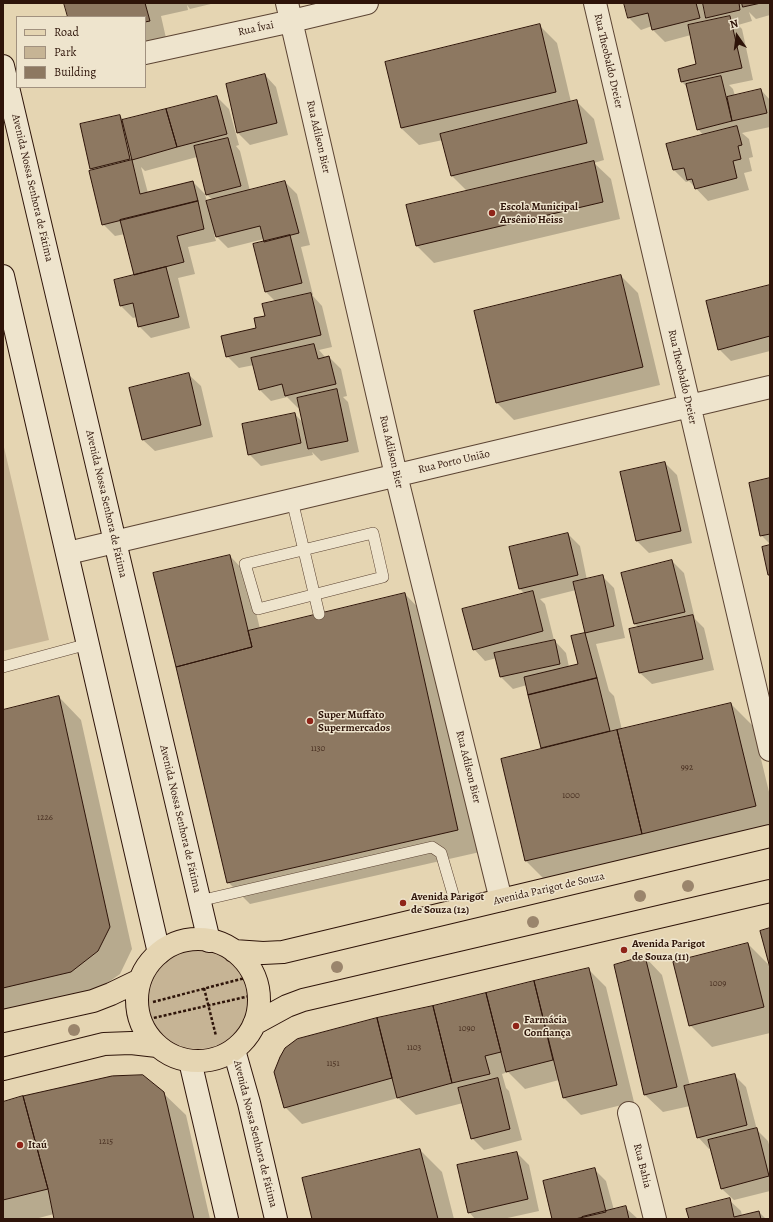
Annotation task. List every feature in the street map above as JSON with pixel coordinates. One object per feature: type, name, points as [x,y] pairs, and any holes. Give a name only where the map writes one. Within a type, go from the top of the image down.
[{"type":"main road","name":"Avenida Parigot de Souza","points":[[234,951],[263,953],[283,952],[770,836]]},
{"type":"main road","name":"Avenida Parigot de Souza","points":[[254,1024],[287,1006],[303,1000],[770,891]]},
{"type":"main road","name":"Avenida Parigot de Souza","points":[[189,940],[209,941],[220,943],[234,951],[246,963],[255,978],[259,994],[258,1009],[254,1024],[246,1038],[234,1050],[221,1057],[202,1062],[190,1061],[173,1056],[157,1046],[147,1034],[140,1021],[137,1006],[137,993],[140,980],[148,964],[159,953],[174,944],[189,940]]},
{"type":"main road","points":[[3,1021],[93,1001],[140,980]]},
{"type":"main road","name":"Avenida Parigot de Souza","points":[[3,1069],[104,1044],[131,1043],[157,1046]]},
{"type":"street","name":"Rua Ívai","points":[[146,53],[290,12],[367,3]]},
{"type":"street","name":"Rua Theobaldo Dreier","points":[[595,3],[770,750]]},
{"type":"street","name":"Rua Adilson Bier","points":[[290,12],[396,475],[501,900]]},
{"type":"street","name":"Avenida Nossa Senhora de Fátima","points":[[8,79],[209,941]]},
{"type":"street","points":[[3,276],[159,953]]},
{"type":"street","name":"Rua Porto União","points":[[68,553],[770,387]]},
{"type":"street","name":"Avenida Nossa Senhora de Fátima","points":[[234,1050],[249,1103],[276,1219]]},
{"type":"street","points":[[190,1061],[227,1219]]},
{"type":"street","name":"Rua Bahia","points":[[629,1113],[655,1219]]},
{"type":"lane","points":[[292,500],[319,614]]},
{"type":"lane","points":[[373,533],[383,577],[258,608],[245,564],[304,550],[373,533]]},
{"type":"lane","points":[[3,667],[88,644]]},
{"type":"lane","points":[[199,900],[432,847],[441,853],[458,911]]},
{"type":"green space","points":[[3,443],[49,640],[3,651]]},
{"type":"green space","points":[[198,951],[217,955],[232,966],[243,981],[247,1000],[243,1019],[232,1034],[217,1045],[198,1049],[179,1045],[164,1034],[153,1019],[149,1000],[153,981],[164,966],[179,955]]},
{"type":"building","points":[[64,3],[145,3],[150,21],[146,22],[146,16],[68,16]]},
{"type":"building","points":[[624,3],[696,3],[700,18],[652,30],[648,13],[628,18]]},
{"type":"building","points":[[703,3],[739,3],[740,10],[706,18]]},
{"type":"building","points":[[742,3],[761,3],[743,7]]},
{"type":"building","points":[[730,16],[742,68],[681,82],[678,69],[696,64],[688,25]]},
{"type":"building","points":[[540,24],[556,92],[401,128],[385,62]]},
{"type":"building","points":[[265,74],[277,123],[237,133],[226,84]]},
{"type":"building","points":[[721,76],[732,121],[697,130],[686,84]]},
{"type":"building","points":[[761,89],[767,113],[732,121],[727,97]]},
{"type":"building","points":[[217,96],[227,134],[177,147],[166,109]]},
{"type":"building","points":[[577,100],[587,143],[451,176],[440,134]]},
{"type":"building","points":[[166,109],[177,147],[132,160],[122,120]]},
{"type":"building","points":[[120,115],[130,159],[90,169],[80,124]]},
{"type":"building","points":[[737,126],[742,145],[738,146],[741,159],[733,161],[737,178],[695,189],[692,179],[687,180],[684,168],[673,170],[666,144]]},
{"type":"building","points":[[228,138],[241,186],[206,195],[194,146]]},
{"type":"building","points":[[132,160],[140,194],[193,181],[198,201],[102,225],[89,171]]},
{"type":"building","points":[[594,161],[603,202],[416,246],[406,205]]},
{"type":"building","points":[[285,181],[299,233],[264,242],[260,226],[216,237],[206,201]]},
{"type":"building","points":[[198,201],[204,229],[177,236],[184,262],[134,275],[120,220]]},
{"type":"building","points":[[290,235],[302,283],[265,292],[253,244]]},
{"type":"building","points":[[166,267],[179,317],[138,327],[133,303],[120,306],[114,280]]},
{"type":"building","points":[[621,275],[643,367],[496,403],[474,311]]},
{"type":"building","points":[[770,285],[770,336],[718,350],[706,301]]},
{"type":"building","points":[[311,293],[321,335],[226,357],[221,336],[256,328],[254,318],[265,316],[262,304]]},
{"type":"building","points":[[314,344],[318,359],[329,356],[336,384],[285,396],[282,384],[259,390],[251,358]]},
{"type":"building","points":[[189,373],[201,425],[142,440],[129,388]]},
{"type":"building","points":[[337,389],[348,441],[308,449],[297,398]]},
{"type":"building","points":[[295,413],[301,443],[248,455],[242,424]]},
{"type":"building","points":[[665,462],[681,531],[636,541],[620,472]]},
{"type":"building","points":[[770,478],[770,534],[760,536],[749,483]]},
{"type":"building","points":[[568,533],[578,575],[519,589],[509,547]]},
{"type":"building","points":[[770,545],[770,575],[768,575],[762,547]]},
{"type":"building","points":[[230,555],[252,647],[176,667],[153,573]]},
{"type":"building","points":[[672,560],[685,612],[634,624],[621,573]]},
{"type":"building","points":[[603,575],[614,626],[585,633],[573,582]]},
{"type":"building","points":[[533,591],[543,631],[473,650],[462,609]]},
{"type":"building","points":[[405,593],[458,830],[227,883],[176,667],[252,647],[248,631]]},
{"type":"building","points":[[693,615],[703,659],[639,673],[629,629]]},
{"type":"building","points":[[585,633],[597,678],[528,695],[524,677],[578,664],[571,636]]},
{"type":"building","points":[[555,640],[560,664],[500,677],[494,653]]},
{"type":"building","points":[[597,678],[610,731],[541,748],[528,695]]},
{"type":"building","points":[[59,696],[110,927],[98,951],[71,972],[3,988],[3,710]]},
{"type":"building","points":[[731,703],[756,806],[642,834],[617,730]]},
{"type":"building","points":[[617,730],[642,834],[525,861],[501,759]]},
{"type":"building","points":[[770,928],[770,968],[760,931]]},
{"type":"building","points":[[748,943],[764,1007],[689,1026],[673,962]]},
{"type":"building","points":[[645,956],[677,1087],[644,1095],[614,965]]},
{"type":"building","points":[[589,968],[617,1085],[563,1098],[534,981]]},
{"type":"building","points":[[534,981],[553,1060],[506,1072],[486,993]]},
{"type":"building","points":[[486,993],[501,1052],[485,1056],[490,1074],[452,1083],[433,1006]]},
{"type":"building","points":[[433,1006],[452,1083],[397,1098],[377,1018]]},
{"type":"building","points":[[377,1018],[392,1078],[284,1108],[274,1072],[285,1048],[297,1039]]},
{"type":"building","points":[[735,1074],[747,1125],[697,1138],[684,1086]]},
{"type":"building","points":[[143,1075],[164,1092],[194,1219],[54,1219],[48,1189],[23,1096],[112,1076]]},
{"type":"building","points":[[498,1078],[510,1129],[471,1139],[458,1088]]},
{"type":"building","name":"Itaú","points":[[23,1096],[48,1189],[3,1200],[3,1102]]},
{"type":"building","points":[[757,1128],[769,1176],[721,1189],[708,1140]]},
{"type":"building","points":[[420,1149],[438,1219],[312,1219],[302,1178]]},
{"type":"building","points":[[517,1152],[528,1199],[468,1213],[457,1165]]},
{"type":"building","points":[[595,1168],[606,1212],[575,1219],[552,1219],[543,1181]]},
{"type":"building","points":[[730,1198],[734,1217],[759,1211],[761,1219],[689,1219],[686,1209]]},
{"type":"building","points":[[626,1206],[629,1219],[582,1219],[582,1217]]},
{"type":"place","name":"Escola Municipal Arsênio Heiss","points":[[492,213]]},
{"type":"place","name":"Super Muffato Supermercados","points":[[310,721]]},
{"type":"place","name":"Avenida Parigot de Souza (12)","points":[[403,903]]},
{"type":"place","name":"Avenida Parigot de Souza (11)","points":[[624,950]]},
{"type":"place","name":"Farmácia Confiança","points":[[516,1026]]},
{"type":"place","name":"Itaú","points":[[20,1145]]}]
